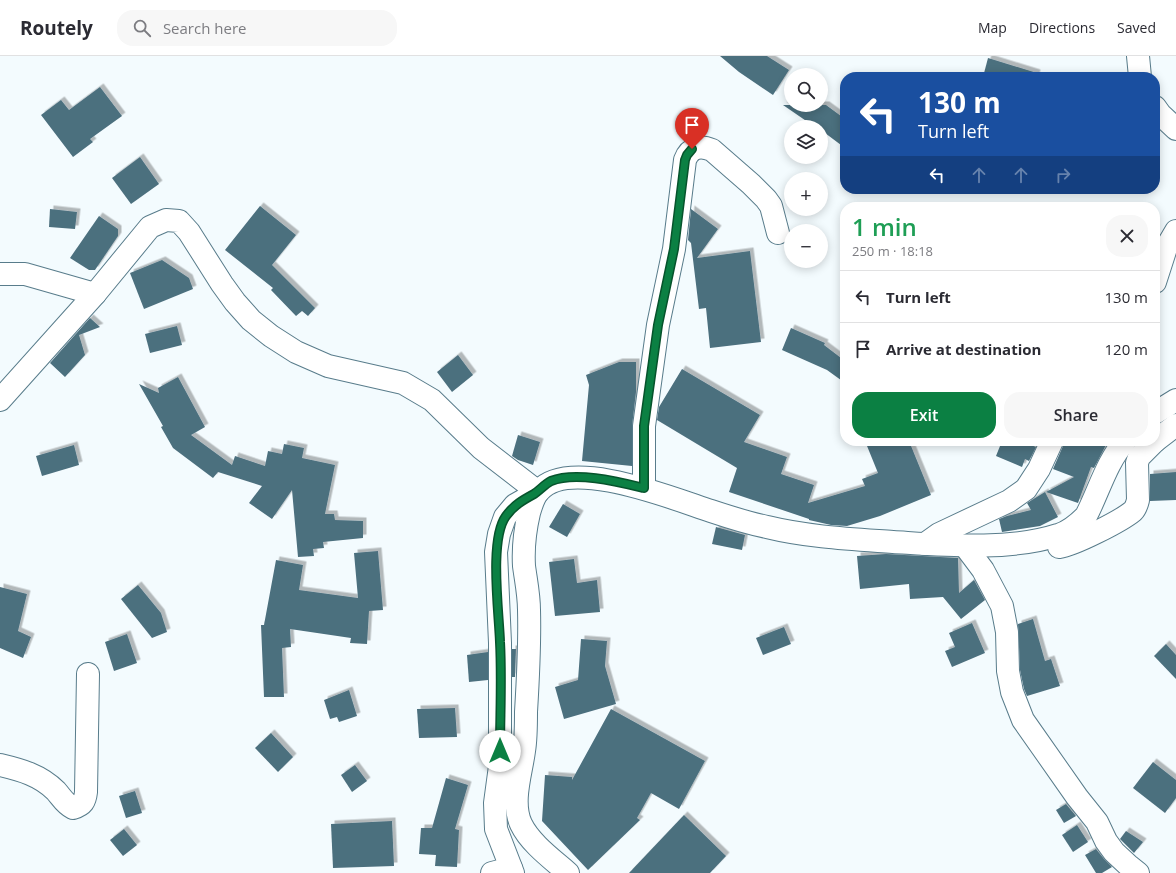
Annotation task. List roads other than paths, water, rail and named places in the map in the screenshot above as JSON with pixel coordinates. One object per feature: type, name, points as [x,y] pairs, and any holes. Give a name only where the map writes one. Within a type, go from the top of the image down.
[{"type":"street","points":[[1138,56],[1140,72]]},
{"type":"street","points":[[1160,114],[1176,129]]},
{"type":"street","points":[[644,488],[644,426],[658,325],[674,249],[685,160],[692,149],[697,147],[705,147],[712,150],[762,193],[771,206],[778,233]]},
{"type":"street","points":[[0,400],[95,294],[150,227],[166,220],[179,221],[189,232],[235,302],[252,320],[271,336],[296,352],[328,366],[403,383],[432,400],[481,448],[538,492]]},
{"type":"street","points":[[1160,267],[1166,248],[1176,231]]},
{"type":"street","points":[[0,274],[25,274],[95,294]]},
{"type":"street","points":[[1160,410],[1176,400]]},
{"type":"street","points":[[1160,437],[1176,425]]},
{"type":"street","points":[[925,544],[939,534],[1009,501],[1026,489],[1039,469],[1050,446]]},
{"type":"street","points":[[505,871],[496,830],[495,804],[500,766],[500,643],[496,552],[499,534],[505,517],[515,505],[538,492],[550,482],[564,478],[584,478],[624,483],[644,488],[714,512],[768,528],[809,535],[865,541],[965,546],[1030,542],[1059,535],[1070,530],[1086,516],[1111,461],[1121,446]]},
{"type":"street","points":[[1030,542],[1053,548],[1070,545],[1120,520],[1134,510],[1138,500],[1137,463],[1139,457],[1150,446]]},
{"type":"street","points":[[538,492],[531,507],[528,520],[524,553],[529,608],[527,700],[524,752],[518,789],[518,815],[527,834],[568,873]]},
{"type":"street","points":[[965,546],[986,576],[1002,606],[1007,632],[1008,671],[1012,692],[1023,720],[1077,797],[1097,822],[1106,841],[1114,852],[1138,873]]},
{"type":"street","points":[[0,765],[31,774],[43,780],[66,804],[73,808],[80,806],[85,800],[86,792],[88,674]]},
{"type":"street","points":[[495,804],[524,752]]}]
